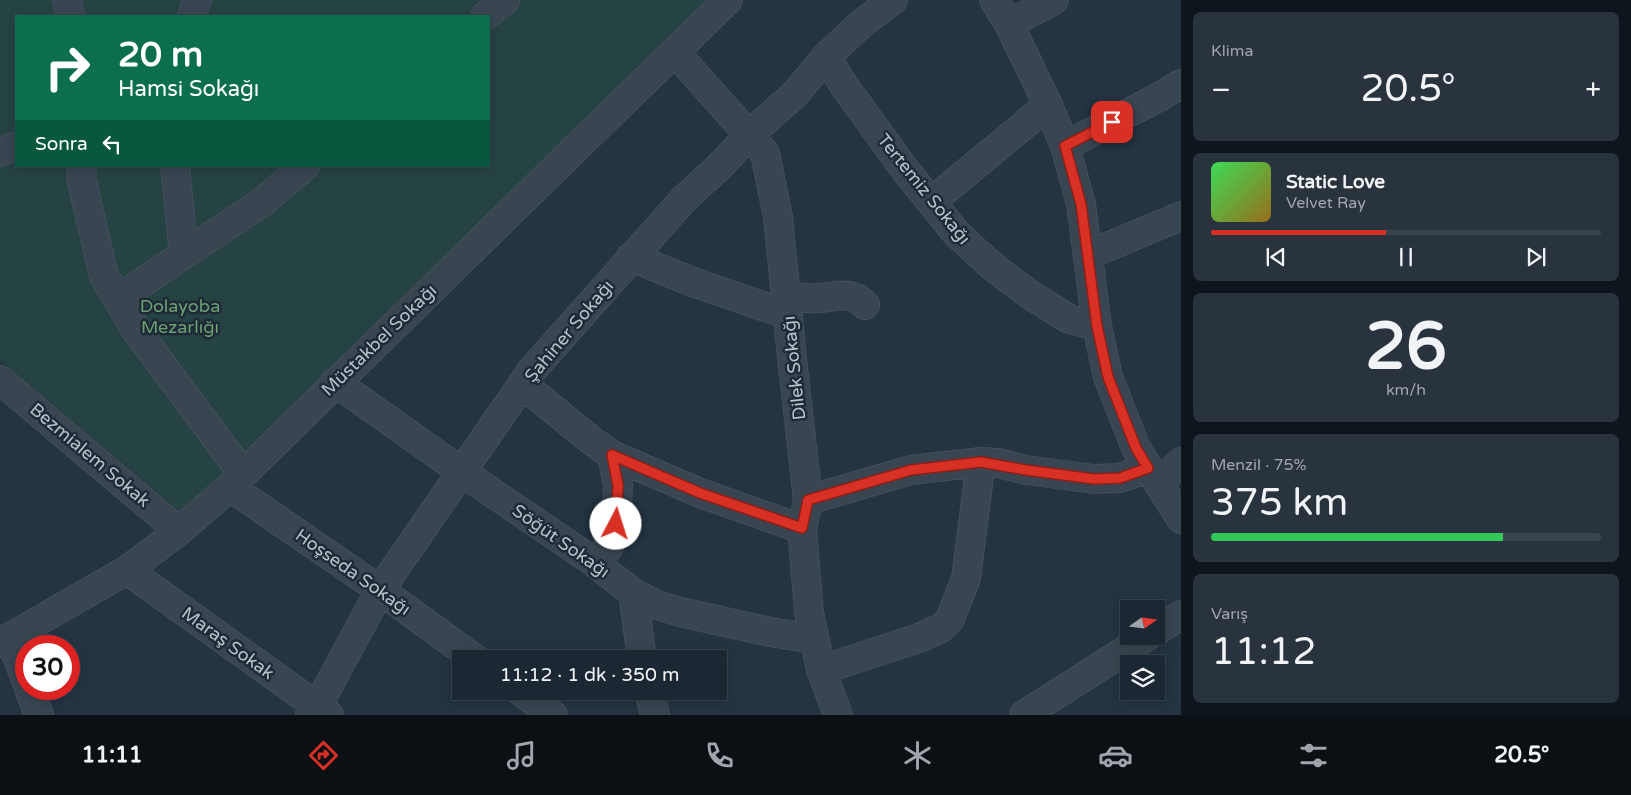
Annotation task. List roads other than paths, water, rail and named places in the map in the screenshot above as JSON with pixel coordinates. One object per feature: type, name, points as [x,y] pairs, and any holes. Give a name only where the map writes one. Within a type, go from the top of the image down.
[{"type":"street","points":[[67,0],[70,15]]},
{"type":"street","points":[[192,15],[197,0]]},
{"type":"street","points":[[487,15],[505,0]]},
{"type":"street","name":"Müstakbel Sokağı","points":[[5,640],[127,570],[179,531],[236,480],[728,0]]},
{"type":"street","name":"Şahiner Sokağı","points":[[319,712],[380,590],[532,370],[684,199],[794,94],[826,57],[861,24],[893,0]]},
{"type":"street","points":[[994,0],[1009,24],[1048,105],[1065,146],[1081,204],[1097,326],[1108,377],[1136,448],[1181,519]]},
{"type":"street","points":[[1009,24],[1054,0]]},
{"type":"street","name":"Dilek Sokağı","points":[[675,52],[765,153],[778,217],[808,500],[802,528],[810,612],[821,670],[838,715]]},
{"type":"street","name":"Tertemiz Sokağı","points":[[826,57],[845,88],[906,171],[957,234],[992,266],[1029,294],[1069,319],[1097,326]]},
{"type":"street","points":[[1065,146],[1181,84]]},
{"type":"street","points":[[931,202],[1048,105]]},
{"type":"street","points":[[0,152],[15,146]]},
{"type":"street","points":[[82,167],[81,178],[104,276],[136,330],[236,480]]},
{"type":"street","points":[[175,167],[184,254]]},
{"type":"street","points":[[118,298],[261,203],[304,167]]},
{"type":"street","points":[[1088,256],[1181,216]]},
{"type":"street","points":[[631,258],[693,282],[787,305],[817,298],[843,295],[859,298],[865,305]]},
{"type":"street","name":"Bezmialem Sokak","points":[[0,380],[179,531]]},
{"type":"street","name":"Söğüt Sokağı","points":[[335,382],[594,562],[633,593],[657,605],[680,612],[770,632],[814,639]]},
{"type":"street","points":[[522,384],[612,455],[700,493],[802,528]]},
{"type":"street","points":[[594,562],[609,547],[616,524],[618,485],[612,455]]},
{"type":"street","points":[[821,670],[919,638],[941,628],[950,619],[966,578],[981,462]]},
{"type":"street","points":[[808,500],[911,470],[981,462],[1094,479],[1154,476],[1181,462]]},
{"type":"street","name":"Hoşseda Sokağı","points":[[236,480],[380,590],[463,650]]},
{"type":"street","name":"Maraş Sokak","points":[[127,570],[319,712]]},
{"type":"street","points":[[633,593],[641,650]]},
{"type":"street","points":[[1165,625],[1181,614]]},
{"type":"street","points":[[5,640],[15,659]]},
{"type":"street","points":[[1024,715],[1134,645]]},
{"type":"street","points":[[33,700],[39,715]]},
{"type":"street","points":[[532,700],[553,715]]},
{"type":"street","points":[[651,700],[655,715]]},
{"type":"park label","name":"Dolayoba Mezarlığı","points":[[180,316]]}]
